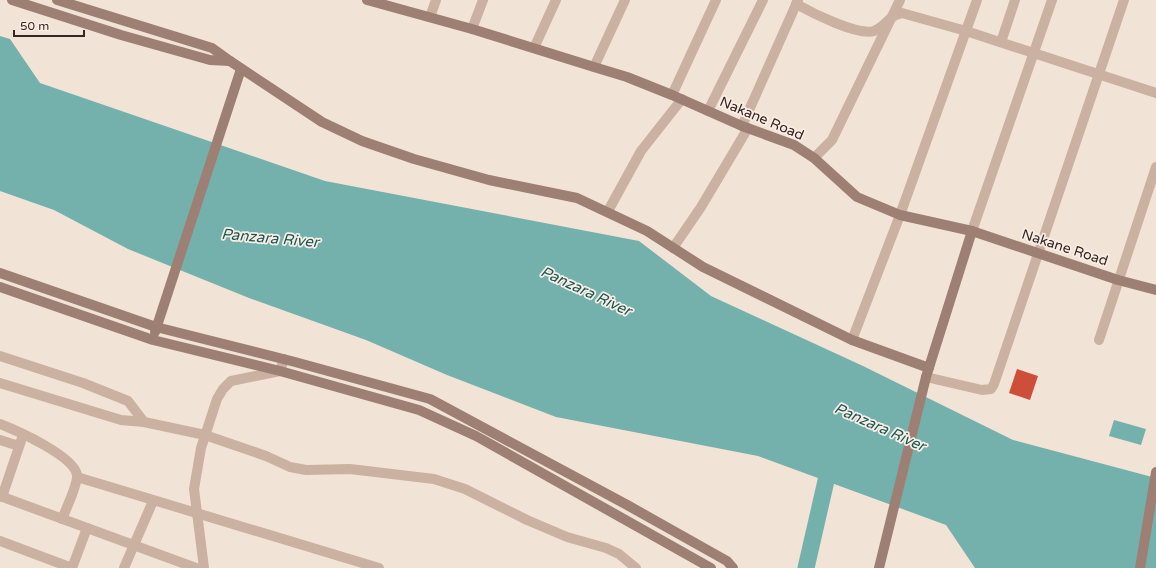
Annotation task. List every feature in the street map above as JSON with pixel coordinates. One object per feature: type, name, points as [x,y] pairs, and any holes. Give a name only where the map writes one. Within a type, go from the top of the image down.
[{"type":"street","points":[[12,0],[121,35],[210,60],[230,61]]},
{"type":"street","points":[[57,0],[187,39],[212,48],[241,69],[322,122],[362,141],[414,160],[522,188],[577,198],[608,211],[647,231],[703,267],[852,340],[928,373],[982,390],[991,389],[994,384],[1100,75],[1124,0]]},
{"type":"street","name":"Nakane Road","points":[[368,0],[472,29],[627,77],[682,99],[745,127],[794,145],[814,158],[857,196],[900,215],[972,231],[1118,280],[1156,290]]},
{"type":"street","points":[[430,17],[436,0]]},
{"type":"street","points":[[472,29],[483,0]]},
{"type":"street","points":[[534,48],[556,0]]},
{"type":"street","points":[[594,67],[626,0]]},
{"type":"street","points":[[672,95],[716,0]]},
{"type":"street","points":[[708,111],[763,0]]},
{"type":"street","points":[[814,158],[832,140],[900,0]]},
{"type":"street","points":[[852,340],[900,215],[976,0]]},
{"type":"street","points":[[1001,42],[1015,0]]},
{"type":"street","points":[[879,568],[923,388],[972,231],[1052,0]]},
{"type":"street","points":[[673,248],[708,195],[745,127],[797,2],[809,12],[851,28],[868,32],[882,27],[893,15],[902,13],[1001,42],[1156,93]]},
{"type":"street","points":[[153,340],[157,323],[241,69]]},
{"type":"street","points":[[608,211],[641,151],[682,99]]},
{"type":"street","points":[[1099,340],[1156,167]]},
{"type":"street","points":[[0,273],[157,323],[430,399],[629,506],[727,561],[733,568]]},
{"type":"street","points":[[0,287],[153,340],[280,371],[400,404],[440,419],[476,436],[712,568]]},
{"type":"street","points":[[0,356],[89,386],[128,401],[144,422]]},
{"type":"street","points":[[280,371],[284,359]]},
{"type":"street","points":[[204,568],[194,489],[205,435],[217,399],[222,389],[231,381],[280,371]]},
{"type":"street","points":[[0,383],[121,420],[144,422],[205,435],[245,448],[290,467],[300,469],[350,469],[434,479],[465,489],[527,520],[568,537],[606,548],[619,554],[633,567]]},
{"type":"street","points":[[0,424],[64,457],[75,468],[77,477],[62,519]]},
{"type":"street","points":[[23,435],[1,496],[196,568]]},
{"type":"street","points":[[0,440],[19,446]]},
{"type":"street","points":[[1140,568],[1156,472]]},
{"type":"street","points":[[77,477],[379,568]]},
{"type":"street","points":[[124,568],[153,501]]},
{"type":"street","points":[[0,541],[72,568],[87,528]]},
{"type":"water","name":"Panzara River","points":[[0,36],[10,39],[40,83],[325,181],[639,241],[711,296],[863,366],[1013,440],[1156,478],[1156,568],[975,568],[946,525],[758,456],[556,417],[447,375],[366,340],[249,298],[128,249],[54,210],[0,191]]},
{"type":"water","points":[[1114,420],[1146,429],[1141,445],[1109,436]]},
{"type":"building","points":[[1017,369],[1038,376],[1030,400],[1009,393]]},
{"type":"waterway","points":[[806,568],[831,459]]}]
